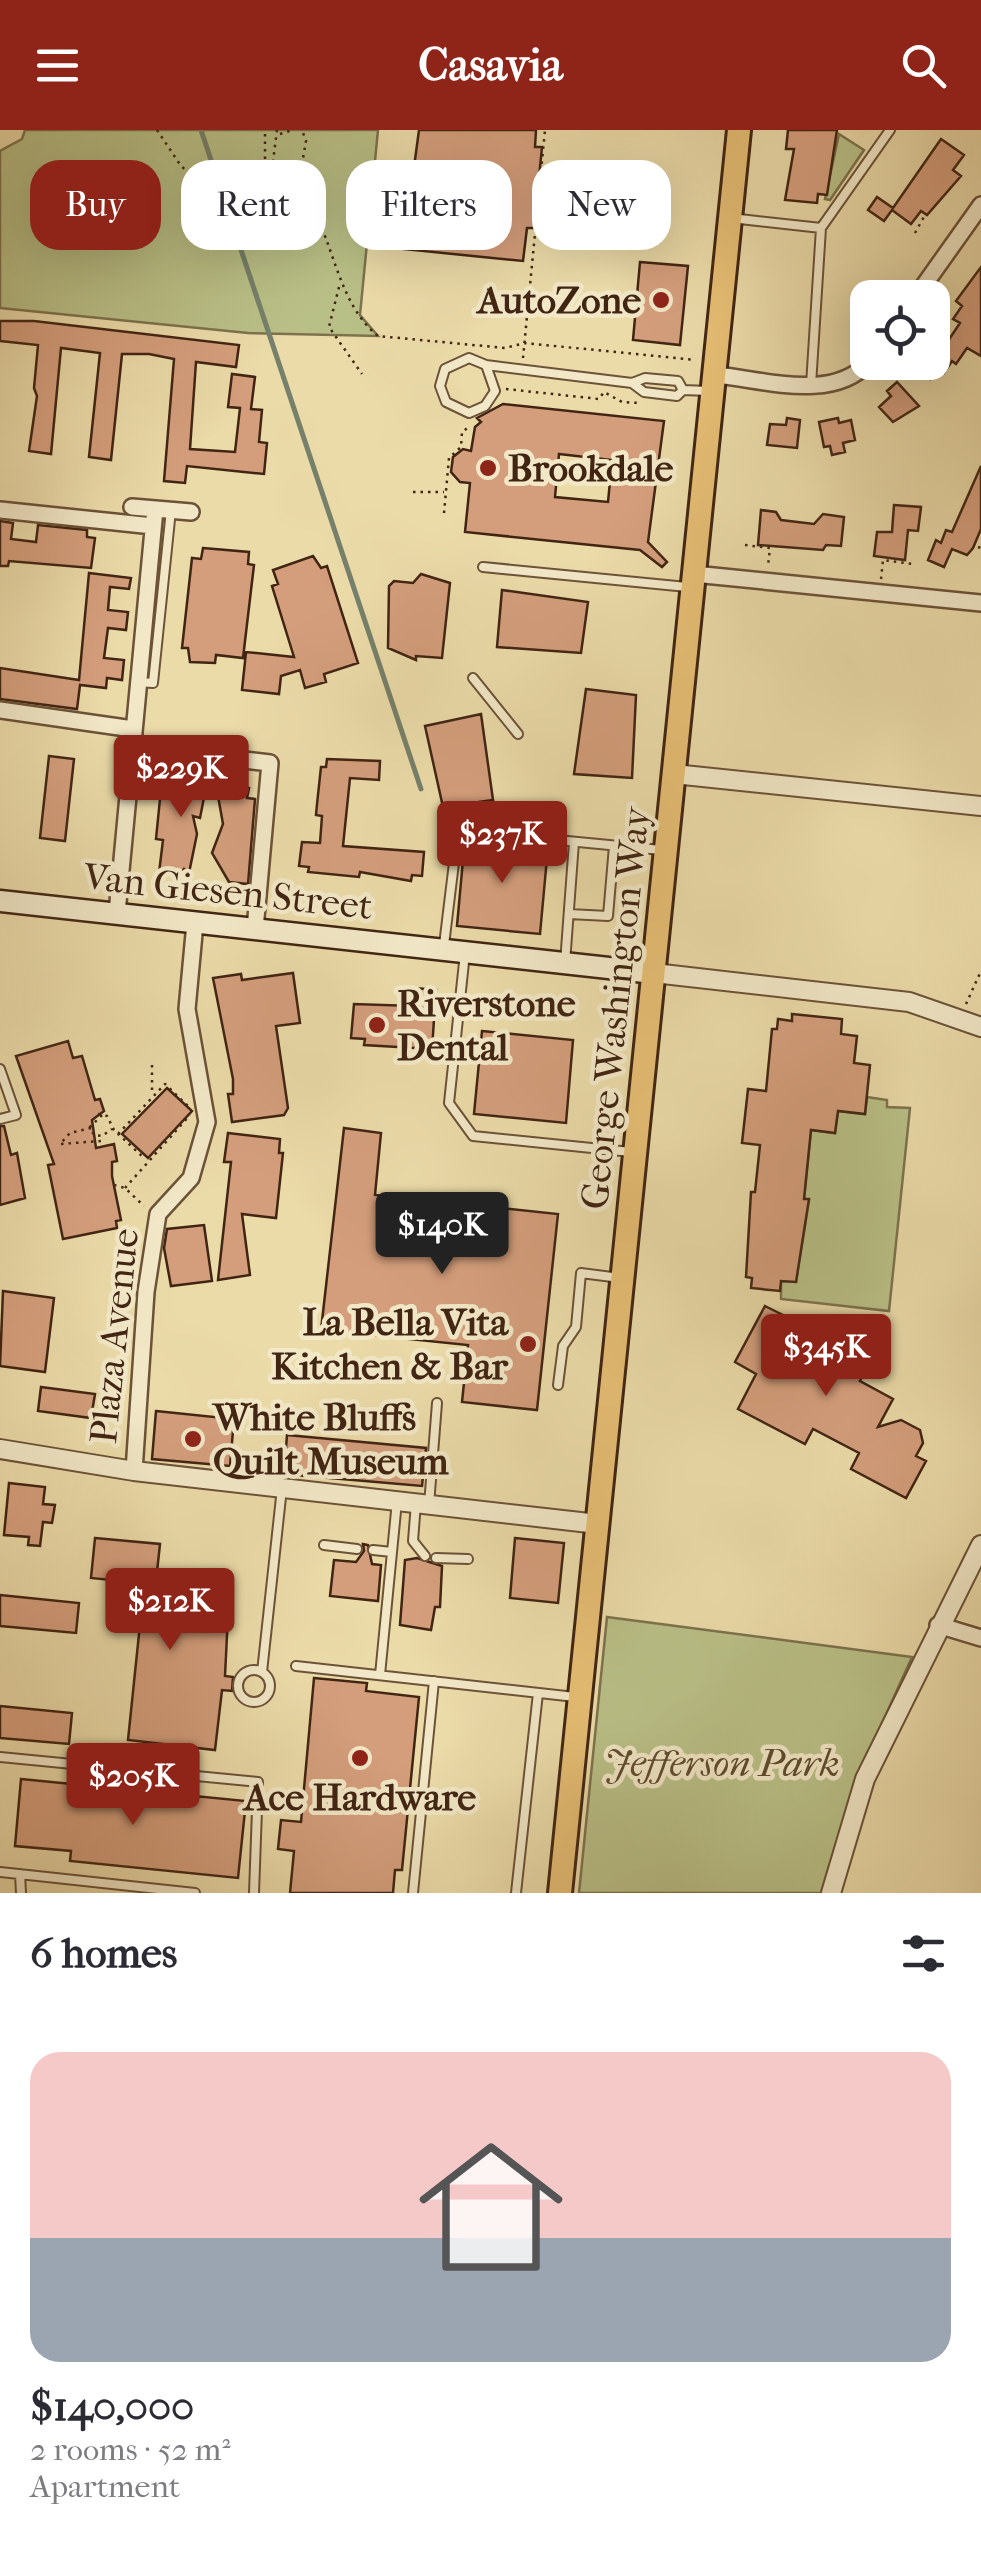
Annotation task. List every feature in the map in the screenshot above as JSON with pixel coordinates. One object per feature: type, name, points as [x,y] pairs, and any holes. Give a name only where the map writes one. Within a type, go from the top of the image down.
[{"type":"main road","name":"George Washington Way","points":[[560,1893],[739,130]]},
{"type":"main road","name":"Van Giesen Street","points":[[0,901],[654,973]]},
{"type":"street","points":[[928,280],[981,205]]},
{"type":"street","points":[[714,383],[811,385],[850,377]]},
{"type":"street","points":[[132,507],[159,515]]},
{"type":"street","points":[[0,510],[159,515],[191,512]]},
{"type":"street","points":[[117,913],[137,682],[153,609],[159,515]]},
{"type":"street","points":[[694,581],[981,603]]},
{"type":"street","points":[[0,710],[133,729]]},
{"type":"street","points":[[132,747],[270,762],[256,929]]},
{"type":"street","points":[[674,774],[981,806]]},
{"type":"street","name":"Plaza Avenue","points":[[134,1471],[146,1292],[158,1214],[191,1178],[207,1122],[187,1009],[195,923]]},
{"type":"street","name":"Van Giesen Street","points":[[654,973],[910,1002],[981,1027]]},
{"type":"street","points":[[0,1449],[134,1471],[598,1524]]},
{"type":"street","points":[[831,1893],[865,1779],[981,1545]]},
{"type":"street","points":[[938,1626],[981,1638]]},
{"type":"lane","points":[[811,385],[821,228],[890,130]]},
{"type":"lane","points":[[730,218],[821,228]]},
{"type":"lane","points":[[486,365],[495,390],[485,406],[468,413],[446,402],[442,377],[452,364],[469,358],[486,365],[632,383],[645,378],[678,382],[683,390]]},
{"type":"lane","points":[[632,383],[644,392],[677,396],[683,390],[714,383]]},
{"type":"lane","points":[[153,609],[159,515]]},
{"type":"lane","points":[[483,568],[694,581]]},
{"type":"lane","points":[[473,678],[518,734]]},
{"type":"lane","points":[[444,950],[458,830],[477,832]]},
{"type":"lane","points":[[496,834],[666,850]]},
{"type":"lane","points":[[565,963],[574,842]]},
{"type":"lane","points":[[569,914],[608,916],[614,846]]},
{"type":"lane","points":[[466,952],[449,1103],[473,1136],[636,1152]]},
{"type":"lane","points":[[0,1070],[16,1114],[0,1119]]},
{"type":"lane","points":[[558,1385],[564,1346],[576,1326],[581,1273],[623,1278]]},
{"type":"lane","points":[[380,1675],[392,1552],[414,1503],[437,1404]]},
{"type":"lane","points":[[262,1672],[282,1488]]},
{"type":"lane","points":[[414,1503],[413,1541],[425,1556]]},
{"type":"lane","points":[[324,1545],[358,1549]]},
{"type":"lane","points":[[373,1550],[392,1552]]},
{"type":"lane","points":[[436,1558],[468,1559]]},
{"type":"lane","points":[[296,1666],[580,1698]]},
{"type":"lane","points":[[252,1670],[262,1672],[270,1680],[268,1695],[261,1702],[246,1700],[238,1692],[242,1676],[252,1670]]},
{"type":"lane","points":[[413,1893],[434,1681]]},
{"type":"lane","points":[[516,1893],[538,1693]]},
{"type":"lane","points":[[0,1757],[258,1782],[254,1893]]},
{"type":"lane","points":[[0,1872],[195,1893]]},
{"type":"lane","points":[[20,1874],[21,1893]]},
{"type":"path","points":[[157,130],[181,166]]},
{"type":"path","points":[[265,130],[265,160]]},
{"type":"path","points":[[273,160],[277,132],[293,130]]},
{"type":"path","points":[[302,130],[306,141],[303,160]]},
{"type":"path","points":[[523,359],[546,130]]},
{"type":"path","points":[[915,233],[925,215]]},
{"type":"path","points":[[326,244],[339,286],[378,336],[504,348],[524,343],[695,360]]},
{"type":"path","points":[[339,286],[329,327],[362,374]]},
{"type":"path","points":[[514,390],[515,378]]},
{"type":"path","points":[[504,389],[600,399],[604,392],[622,402],[652,404]]},
{"type":"path","points":[[444,513],[449,458],[461,446],[462,432],[477,420]]},
{"type":"path","points":[[412,492],[445,492]]},
{"type":"path","points":[[745,545],[770,548],[768,569]]},
{"type":"path","points":[[880,581],[883,560],[913,564]]},
{"type":"path","points":[[966,1005],[981,971]]},
{"type":"path","points":[[152,1065],[153,1096]]},
{"type":"path","points":[[118,1134],[165,1084],[193,1112],[146,1160],[125,1188]]},
{"type":"path","points":[[113,1128],[101,1141],[60,1144],[70,1133],[91,1128],[100,1114],[146,1160]]},
{"type":"path","points":[[91,1128],[101,1141]]},
{"type":"path","points":[[114,1186],[125,1188],[136,1202]]},
{"type":"green space","points":[[25,130],[378,130],[375,160],[346,160],[346,250],[366,250],[360,315],[378,336],[248,333],[0,308],[0,151],[22,139]]},
{"type":"green space","points":[[839,134],[864,150],[830,200],[825,199]]},
{"type":"green space","points":[[867,1097],[887,1100],[887,1107],[910,1108],[889,1311],[781,1299],[781,1281],[796,1282],[809,1200],[804,1199],[811,1130],[835,1133],[838,1111],[865,1114]]},
{"type":"green space","name":"Jefferson Park","points":[[607,1617],[912,1657],[861,1770],[823,1893],[579,1893]]},
{"type":"building","points":[[419,130],[536,130],[535,147],[542,147],[541,160],[532,160],[532,228],[527,228],[523,261],[413,250],[512,250],[512,160],[415,160]]},
{"type":"building","points":[[788,130],[837,130],[827,195],[818,194],[817,203],[785,200],[794,149],[786,149]]},
{"type":"building","points":[[941,139],[964,155],[953,170],[961,176],[927,215],[921,211],[911,224],[892,210],[884,221],[868,210],[877,197],[893,208]]},
{"type":"building","name":"AutoZone","points":[[640,262],[688,266],[680,345],[633,340]]},
{"type":"building","points":[[981,267],[981,356],[967,348],[956,364],[950,364],[950,338],[960,323],[953,319],[962,306],[956,301]]},
{"type":"building","points":[[0,321],[34,321],[239,345],[236,367],[196,362],[190,449],[235,452],[240,408],[228,407],[232,374],[255,377],[251,409],[262,410],[259,442],[267,443],[264,474],[187,466],[185,483],[164,481],[174,359],[149,354],[122,354],[111,460],[89,457],[100,353],[61,348],[51,454],[29,451],[37,396],[34,388],[38,345],[0,341]]},
{"type":"building","points":[[897,382],[919,406],[893,422],[879,407],[891,396],[887,391]]},
{"type":"building","name":"Brookdale","points":[[503,404],[664,421],[648,542],[667,562],[662,567],[640,550],[465,532],[470,483],[460,482],[451,472],[453,457],[463,449],[471,451],[475,427],[481,422],[477,418]],"holes":[[[559,454],[612,460],[608,502],[555,497]]]},
{"type":"building","points":[[787,418],[800,420],[797,448],[767,445],[770,424],[786,425]]},
{"type":"building","points":[[838,418],[839,423],[851,420],[855,440],[843,443],[845,452],[832,455],[830,446],[824,447],[819,422]]},
{"type":"building","points":[[981,466],[981,529],[973,548],[967,555],[952,549],[944,567],[928,560],[936,540],[941,543],[946,530],[952,532]]},
{"type":"building","points":[[894,505],[921,507],[918,531],[908,530],[905,560],[874,556],[877,532],[892,532]]},
{"type":"building","points":[[761,510],[776,512],[781,520],[814,524],[823,514],[844,517],[841,546],[826,545],[823,550],[758,545]]},
{"type":"building","points":[[0,521],[13,523],[11,539],[36,542],[38,525],[87,530],[87,537],[95,538],[91,568],[9,561],[8,566],[0,566]]},
{"type":"building","points":[[203,548],[249,552],[248,564],[254,565],[243,658],[216,655],[215,663],[190,662],[188,648],[182,648],[192,558],[201,559]]},
{"type":"building","points":[[313,556],[321,568],[327,566],[358,663],[324,674],[326,682],[305,688],[300,670],[281,676],[279,694],[242,690],[246,652],[294,657],[272,586],[278,584],[273,570]]},
{"type":"building","points":[[89,573],[131,578],[129,589],[110,587],[108,610],[128,612],[126,630],[108,628],[104,658],[124,660],[122,680],[107,678],[106,688],[80,685],[77,709],[0,699],[0,668],[79,680]]},
{"type":"building","points":[[421,574],[450,583],[442,658],[416,656],[416,660],[388,648],[389,586],[394,581],[413,583]]},
{"type":"building","points":[[502,590],[588,602],[581,653],[497,647]]},
{"type":"building","points":[[586,689],[636,695],[632,778],[574,774]]},
{"type":"building","points":[[481,714],[493,800],[443,807],[425,726]]},
{"type":"building","points":[[49,756],[74,759],[65,841],[40,838]]},
{"type":"building","points":[[327,759],[380,761],[379,780],[350,778],[343,846],[424,852],[422,876],[412,875],[411,881],[360,872],[359,877],[308,872],[309,867],[299,866],[302,842],[320,843],[322,816],[316,815],[321,767],[326,767]]},
{"type":"building","points":[[186,765],[210,767],[200,818],[193,816],[197,834],[189,873],[184,869],[179,876],[159,873],[163,840],[156,839],[161,789],[178,791]]},
{"type":"building","points":[[213,768],[244,771],[242,787],[249,788],[247,798],[255,799],[248,884],[229,882],[212,853],[223,824]]},
{"type":"building","points":[[465,838],[548,847],[540,934],[457,926]]},
{"type":"building","points":[[293,973],[300,1023],[276,1026],[288,1108],[284,1115],[232,1122],[228,1094],[233,1094],[233,1079],[213,978],[241,974],[242,980]]},
{"type":"building","points":[[415,988],[436,990],[432,1049],[364,1045],[365,1039],[351,1038],[354,1004],[413,1006]]},
{"type":"building","points":[[792,1014],[842,1019],[841,1034],[857,1036],[854,1063],[870,1065],[865,1114],[838,1111],[835,1133],[811,1130],[804,1199],[809,1199],[796,1282],[781,1281],[780,1291],[751,1288],[752,1278],[746,1277],[751,1192],[755,1192],[760,1145],[742,1143],[748,1089],[766,1091],[772,1029],[777,1029],[778,1019],[792,1021]]},
{"type":"building","points":[[482,1031],[573,1040],[566,1123],[474,1114]]},
{"type":"building","points":[[68,1041],[73,1058],[82,1056],[95,1100],[100,1099],[104,1111],[92,1120],[96,1148],[114,1144],[117,1161],[112,1162],[112,1176],[121,1220],[116,1221],[117,1228],[63,1239],[48,1165],[54,1164],[16,1056]]},
{"type":"building","points":[[167,1088],[192,1111],[148,1158],[122,1134]]},
{"type":"building","points":[[0,1126],[4,1126],[11,1155],[17,1153],[25,1198],[0,1205]]},
{"type":"building","points":[[344,1128],[381,1133],[375,1195],[558,1214],[537,1410],[462,1402],[468,1345],[321,1330]]},
{"type":"building","points":[[228,1133],[280,1139],[279,1153],[283,1153],[276,1218],[242,1214],[250,1275],[218,1280],[231,1162],[224,1162]]},
{"type":"building","points":[[204,1225],[212,1281],[171,1286],[164,1248],[167,1229]]},
{"type":"building","points":[[3,1291],[54,1298],[45,1372],[0,1366]]},
{"type":"building","points":[[765,1306],[871,1359],[860,1381],[893,1399],[878,1427],[901,1420],[920,1430],[923,1443],[916,1456],[926,1461],[906,1498],[851,1469],[859,1453],[813,1429],[805,1444],[738,1409],[756,1374],[735,1362]]},
{"type":"building","points":[[41,1387],[95,1394],[91,1418],[38,1411]]},
{"type":"building","name":"White Bluffs Quilt Museum","points":[[156,1411],[234,1419],[230,1466],[152,1459]]},
{"type":"building","points":[[287,1435],[426,1448],[422,1486],[284,1474]]},
{"type":"building","points":[[9,1483],[45,1487],[43,1504],[55,1505],[52,1523],[43,1522],[40,1546],[28,1545],[29,1537],[4,1535]]},
{"type":"building","points":[[95,1538],[160,1544],[157,1572],[181,1575],[179,1606],[228,1615],[225,1676],[233,1677],[232,1691],[222,1690],[215,1750],[128,1740],[142,1605],[157,1607],[160,1585],[91,1578]]},
{"type":"building","points":[[515,1538],[564,1543],[558,1603],[510,1598]]},
{"type":"building","points":[[363,1544],[368,1545],[372,1564],[381,1565],[378,1601],[330,1596],[334,1560],[356,1562],[364,1551]]},
{"type":"building","points":[[417,1558],[442,1566],[440,1607],[435,1607],[431,1630],[400,1625],[405,1560]]},
{"type":"building","points":[[0,1595],[79,1603],[76,1633],[0,1626]]},
{"type":"building","name":"Ace Hardware","points":[[314,1678],[367,1683],[366,1691],[419,1697],[402,1870],[395,1870],[393,1893],[290,1893],[294,1851],[278,1849],[281,1820],[301,1822]]},
{"type":"building","points":[[0,1706],[72,1713],[69,1744],[0,1738]]},
{"type":"building","points":[[21,1779],[246,1801],[238,1878],[70,1861],[71,1851],[15,1846]]},
{"type":"waterway","points":[[201,130],[421,789]]},
{"type":"place","name":"AutoZone","points":[[661,300]]},
{"type":"place","name":"Brookdale","points":[[488,468]]},
{"type":"place","name":"Riverstone Dental","points":[[377,1025]]},
{"type":"place","name":"La Bella Vita Kitchen & Bar","points":[[528,1344]]},
{"type":"place","name":"White Bluffs Quilt Museum","points":[[193,1439]]},
{"type":"place","name":"Ace Hardware","points":[[360,1758]]}]
